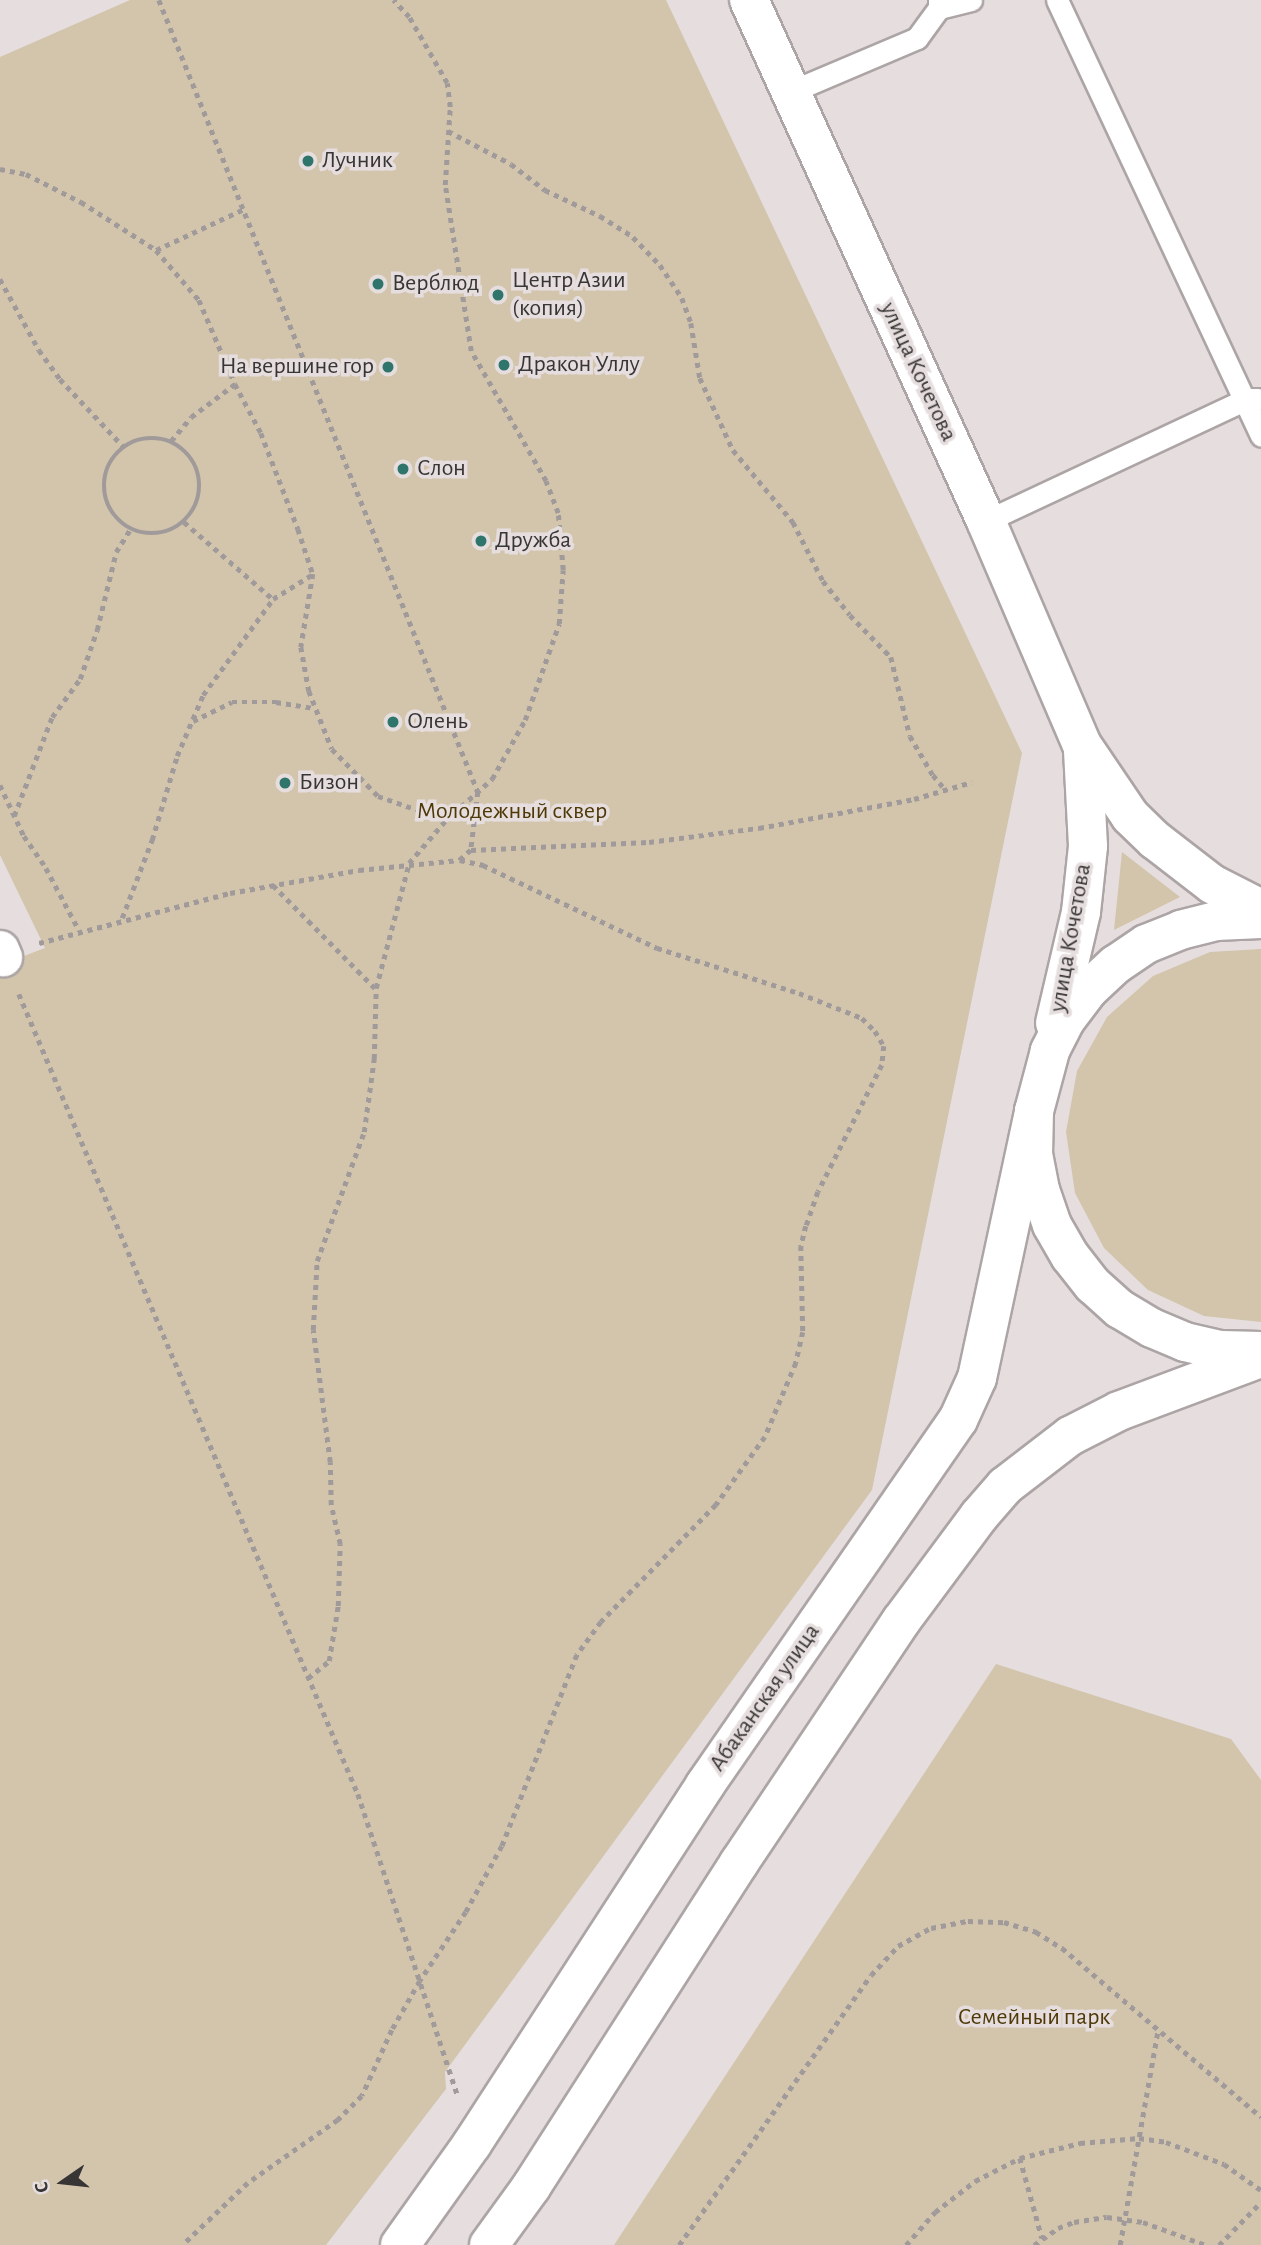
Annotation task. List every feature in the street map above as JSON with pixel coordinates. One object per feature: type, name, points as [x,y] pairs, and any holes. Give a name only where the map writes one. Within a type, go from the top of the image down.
[{"type":"main road","name":"улица Кочетова","points":[[749,0],[986,521],[1082,746],[1130,816],[1155,840],[1212,884],[1261,909]]},
{"type":"main road","name":"улица Кочетова","points":[[1036,1098],[1066,986],[1081,912],[1087,846],[1082,746]]},
{"type":"main road","points":[[1261,919],[1216,921],[1181,930],[1146,944],[1116,964],[1089,989],[1066,1018],[1050,1051],[1036,1098],[1034,1154],[1040,1190],[1052,1225],[1070,1256],[1093,1285],[1120,1309],[1152,1328],[1185,1342],[1221,1350],[1261,1351]]},
{"type":"main road","name":"Абаканская улица","points":[[400,2245],[472,2144],[705,1785],[958,1420],[977,1378],[1036,1098]]},
{"type":"main road","points":[[489,2245],[531,2187],[739,1863],[901,1621],[979,1516],[1005,1486],[1070,1436],[1119,1411],[1261,1358]]},
{"type":"lane","points":[[790,92],[917,38],[939,4],[971,0]]},
{"type":"lane","points":[[1057,0],[1253,399],[1261,436]]},
{"type":"lane","points":[[986,521],[1253,399]]},
{"type":"path","points":[[159,0],[478,792],[471,849],[460,860]]},
{"type":"path","points":[[309,1678],[329,1661],[338,1606],[340,1544],[331,1505],[330,1462],[313,1330],[317,1261],[364,1132],[374,1059],[376,988],[408,863],[499,767],[536,694],[559,624],[563,570],[558,513],[546,481],[471,351],[444,185],[448,131],[447,83],[409,18],[393,0]]},
{"type":"path","points":[[448,131],[511,164],[545,190],[600,216],[633,237],[660,265],[682,298],[691,323],[700,378],[733,450],[793,522],[823,581],[850,615],[891,657],[910,736],[944,788]]},
{"type":"path","points":[[0,169],[26,174],[71,197],[156,250],[200,300],[235,384],[261,433],[313,574],[301,647],[309,691],[332,749],[378,796],[446,820]]},
{"type":"path","points":[[156,250],[244,209]]},
{"type":"path","points":[[0,279],[53,369],[123,446]]},
{"type":"path","points":[[171,441],[191,417],[235,384]]},
{"type":"path","points":[[146,437],[171,441],[185,451],[195,464],[200,481],[195,508],[184,522],[170,531],[154,534],[130,530],[116,520],[107,505],[103,489],[107,466],[123,446],[146,437]]},
{"type":"path","points":[[184,522],[273,599]]},
{"type":"path","points":[[14,816],[52,717],[80,679],[97,630],[116,552],[130,530]]},
{"type":"path","points":[[122,919],[203,695],[273,599],[313,574]]},
{"type":"path","points":[[192,722],[232,702],[276,702],[316,708]]},
{"type":"path","points":[[471,849],[663,840],[836,816],[914,799],[944,788],[972,782]]},
{"type":"path","points":[[0,785],[14,816],[79,930]]},
{"type":"path","points":[[183,2245],[248,2183],[338,2120],[362,2096],[392,2030],[420,1981],[466,1912],[502,1846],[577,1655],[601,1622],[716,1505],[765,1437],[792,1375],[801,1342],[804,1305],[801,1247],[806,1226],[818,1192],[882,1065],[884,1046],[875,1031],[862,1018],[799,993],[657,948],[483,865],[460,860],[408,863],[273,885],[122,919],[1,954],[358,1794],[420,1981],[461,2104]]},
{"type":"path","points":[[273,885],[376,988]]},
{"type":"path","points":[[679,2245],[871,1975],[898,1946],[931,1928],[968,1921],[1004,1922],[1036,1932],[1062,1948],[1261,2117]]},
{"type":"path","points":[[1120,2245],[1158,2029]]},
{"type":"path","points":[[906,2245],[952,2196],[975,2180],[1020,2158],[1080,2143],[1139,2138],[1194,2151],[1224,2164],[1261,2190]]},
{"type":"path","points":[[1020,2158],[1042,2238]]},
{"type":"path","points":[[1219,2245],[1261,2202]]},
{"type":"path","points":[[1034,2245],[1073,2222],[1124,2218],[1179,2233],[1206,2245]]},
{"type":"green space","name":"Молодежный сквер","points":[[130,0],[666,0],[1022,753],[872,1490],[445,2072],[446,2089],[326,2245],[0,2245],[0,965],[45,948],[0,855],[0,57]]},
{"type":"green space","points":[[1122,852],[1180,897],[1114,930]]},
{"type":"green space","points":[[1261,949],[1261,1322],[1204,1316],[1148,1290],[1104,1248],[1075,1193],[1066,1132],[1077,1071],[1107,1017],[1153,976],[1210,952]]},
{"type":"green space","name":"Семейный парк","points":[[996,1664],[1231,1739],[1261,1780],[1261,2245],[614,2245]]},
{"type":"place","name":"Лучник","points":[[308,161]]},
{"type":"place","name":"Верблюд","points":[[378,284]]},
{"type":"place","name":"Центр Азии (копия)","points":[[498,295]]},
{"type":"place","name":"Дракон Уллу","points":[[504,365]]},
{"type":"place","name":"На вершине гор","points":[[388,367]]},
{"type":"place","name":"Слон","points":[[403,469]]},
{"type":"place","name":"Дружба","points":[[481,541]]},
{"type":"place","name":"Олень","points":[[393,722]]},
{"type":"place","name":"Бизон","points":[[285,783]]}]
